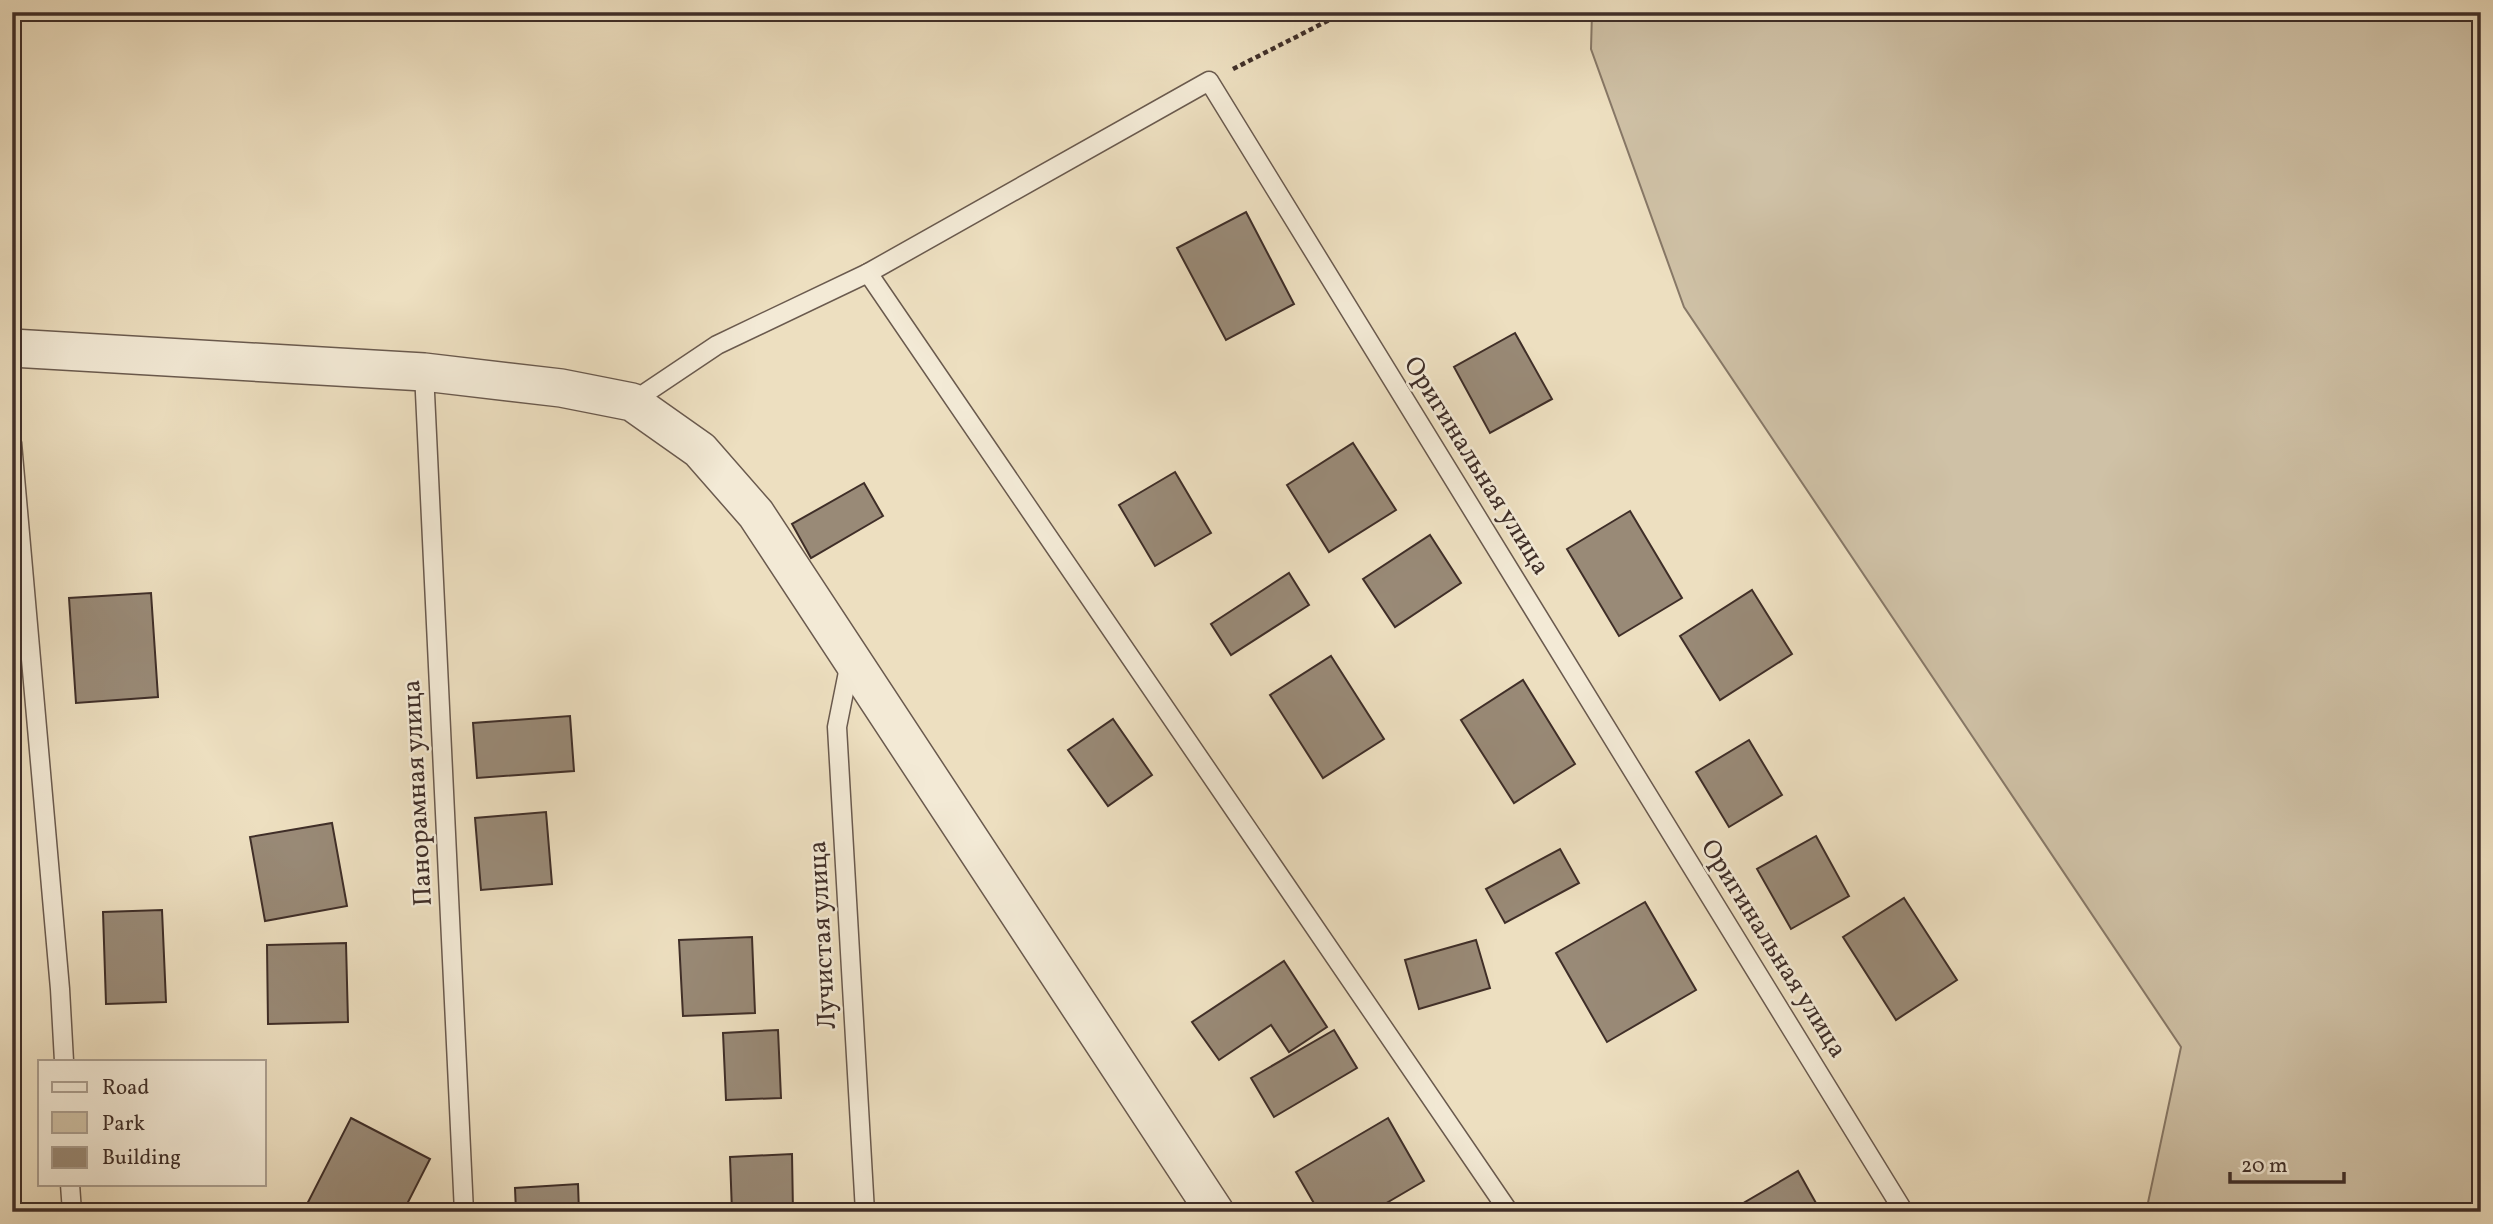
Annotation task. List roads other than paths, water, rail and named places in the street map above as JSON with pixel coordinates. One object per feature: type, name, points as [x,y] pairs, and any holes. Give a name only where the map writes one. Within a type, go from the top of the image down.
[{"type":"street","points":[[12,348],[424,372],[561,388],[632,402],[700,450],[756,514],[1215,1212]]},
{"type":"lane","name":"Оригинальная улица","points":[[869,273],[1209,81],[1904,1212]]},
{"type":"lane","points":[[632,402],[717,345],[869,273],[1509,1212]]},
{"type":"lane","name":"Панорамная улица","points":[[424,372],[464,1212]]},
{"type":"lane","points":[[12,443],[64,1060]]},
{"type":"lane","name":"Лучистая улица","points":[[851,656],[837,727],[865,1212]]},
{"type":"lane","points":[[70,1186],[72,1212]]}]
